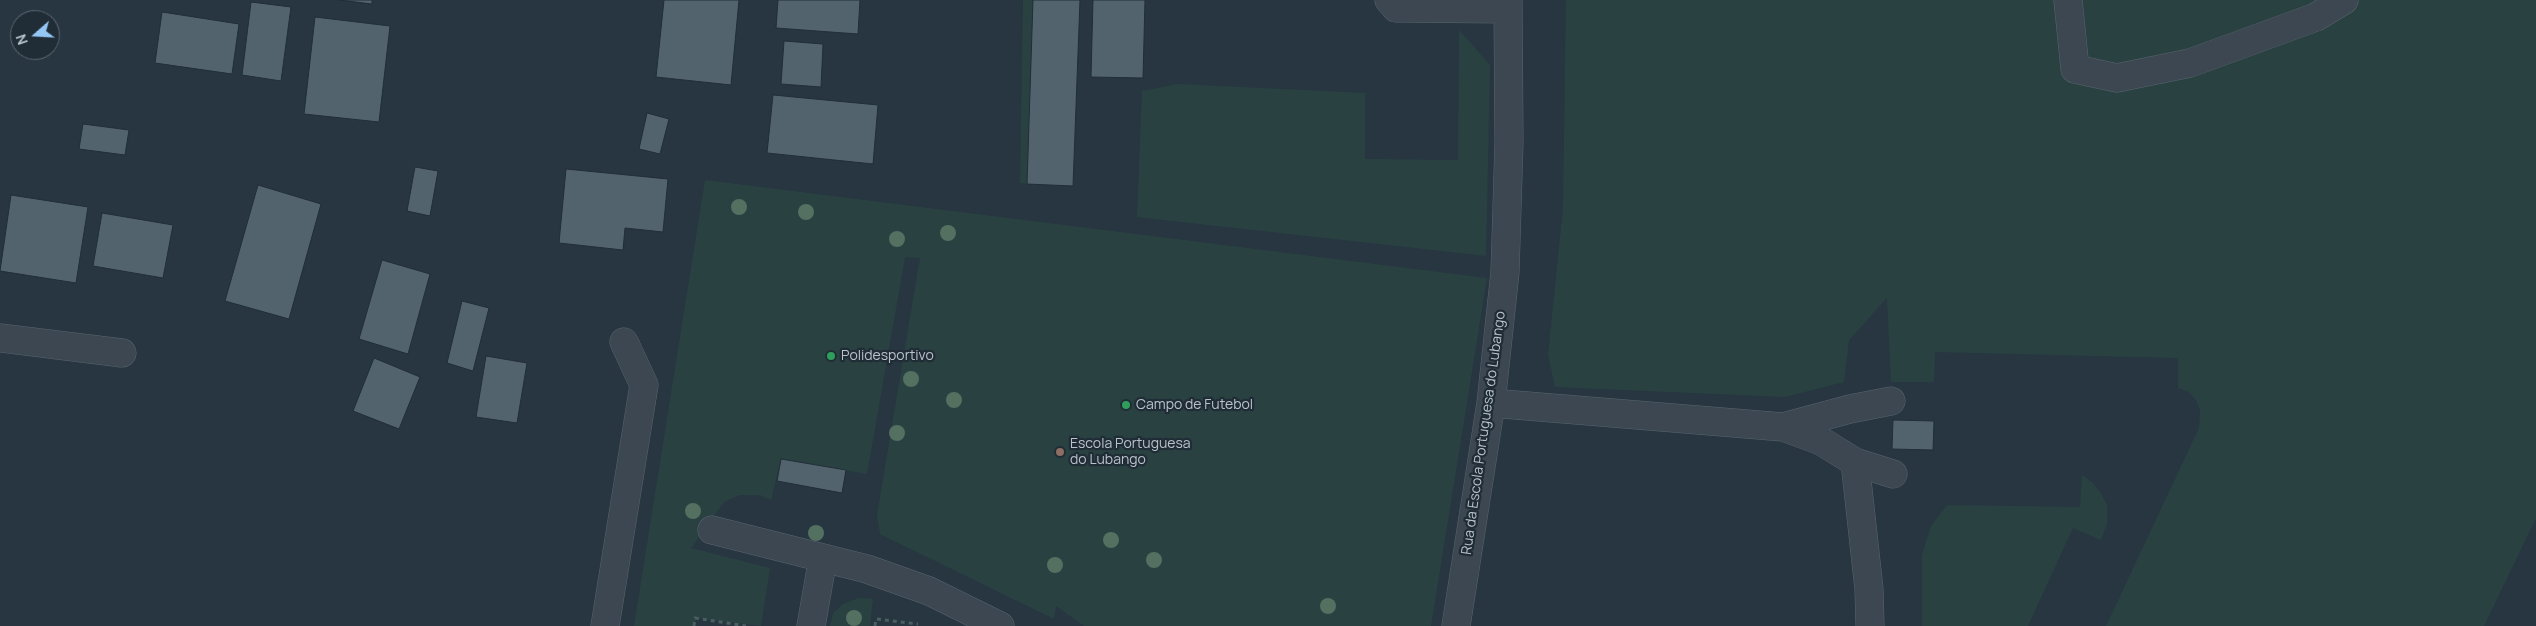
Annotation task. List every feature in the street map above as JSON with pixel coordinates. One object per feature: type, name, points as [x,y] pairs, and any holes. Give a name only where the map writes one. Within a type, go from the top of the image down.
[{"type":"street","points":[[1388,0],[1396,8],[1508,4]]},
{"type":"street","points":[[2068,0],[2075,69],[2118,78],[2190,63],[2316,17],[2344,0]]},
{"type":"street","name":"Rua da Escola Portuguesa do Lubango","points":[[1456,626],[1491,403],[1504,272],[1509,142],[1508,4]]},
{"type":"street","points":[[0,338],[122,352]]},
{"type":"street","points":[[605,626],[644,385],[624,342]]},
{"type":"street","points":[[1783,426],[1891,401]]},
{"type":"street","points":[[1491,403],[1783,426],[1821,441],[1855,462],[1893,474]]},
{"type":"street","points":[[1855,462],[1869,589],[1870,626]]},
{"type":"street","points":[[712,530],[867,569],[929,591],[1000,626]]},
{"type":"street","points":[[811,626],[823,558]]},
{"type":"path","points":[[694,626],[695,618],[746,626]]},
{"type":"path","points":[[876,626],[876,619],[926,625]]},
{"type":"green space","points":[[1023,0],[1033,0],[1027,184],[1020,183]]},
{"type":"green space","points":[[1566,0],[2536,0],[2536,518],[2484,626],[2106,626],[2199,428],[2200,410],[2196,400],[2189,392],[2178,388],[2178,358],[1935,352],[1934,382],[1891,382],[1887,298],[1849,340],[1844,382],[1785,397],[1555,387],[1548,355],[1563,208]]},
{"type":"green space","points":[[1459,30],[1490,65],[1486,256],[1137,217],[1142,91],[1178,84],[1365,93],[1365,159],[1458,160]]},
{"type":"green space","name":"Escola Portuguesa do Lubango","points":[[705,180],[1487,278],[1431,626],[1084,626],[1056,606],[1054,619],[880,534],[877,515],[920,258],[905,257],[867,474],[781,459],[771,500],[760,495],[740,495],[724,502],[691,548],[770,568],[761,626],[696,618],[694,626],[634,626]]},
{"type":"green space","points":[[2082,475],[2093,483],[2107,505],[2107,524],[2101,540],[2073,528],[2028,626],[1922,626],[1922,555],[1931,526],[1947,505],[2080,507]]},
{"type":"green space","points":[[858,598],[873,599],[870,626],[830,626],[833,613],[843,604]]},
{"type":"building","points":[[339,0],[372,0],[372,4]]},
{"type":"building","points":[[664,0],[739,0],[731,85],[656,77]]},
{"type":"building","points":[[778,0],[860,0],[858,34],[776,28]]},
{"type":"building","points":[[1033,0],[1080,0],[1073,186],[1027,184]]},
{"type":"building","points":[[1093,0],[1145,0],[1143,78],[1091,77]]},
{"type":"building","points":[[251,2],[291,7],[281,81],[242,75]]},
{"type":"building","points":[[162,12],[239,24],[232,74],[155,63]]},
{"type":"building","points":[[315,17],[390,26],[379,122],[304,114]]},
{"type":"building","points":[[784,41],[823,44],[821,87],[781,84]]},
{"type":"building","points":[[773,95],[878,105],[873,164],[767,153]]},
{"type":"building","points":[[647,113],[669,119],[660,154],[639,149]]},
{"type":"building","points":[[83,124],[129,130],[125,155],[79,149]]},
{"type":"building","points":[[415,167],[438,171],[430,216],[407,211]]},
{"type":"building","points":[[566,169],[668,179],[663,232],[625,228],[623,250],[559,243]]},
{"type":"building","points":[[258,185],[321,204],[289,319],[225,301]]},
{"type":"building","points":[[11,195],[88,207],[76,283],[0,271]]},
{"type":"building","points":[[102,213],[173,225],[163,278],[93,266]]},
{"type":"building","points":[[382,260],[430,274],[408,354],[359,339]]},
{"type":"building","points":[[462,301],[489,308],[473,371],[447,363]]},
{"type":"building","points":[[486,356],[527,363],[517,423],[476,417]]},
{"type":"building","points":[[374,358],[420,377],[399,429],[353,411]]},
{"type":"building","points":[[1893,420],[1934,421],[1933,450],[1892,449]]},
{"type":"building","points":[[781,459],[846,470],[842,493],[777,481]]},
{"type":"place","name":"Polidesportivo","points":[[831,356]]},
{"type":"place","name":"Campo de Futebol","points":[[1126,405]]},
{"type":"place","name":"Escola Portuguesa do Lubango","points":[[1060,452]]}]
